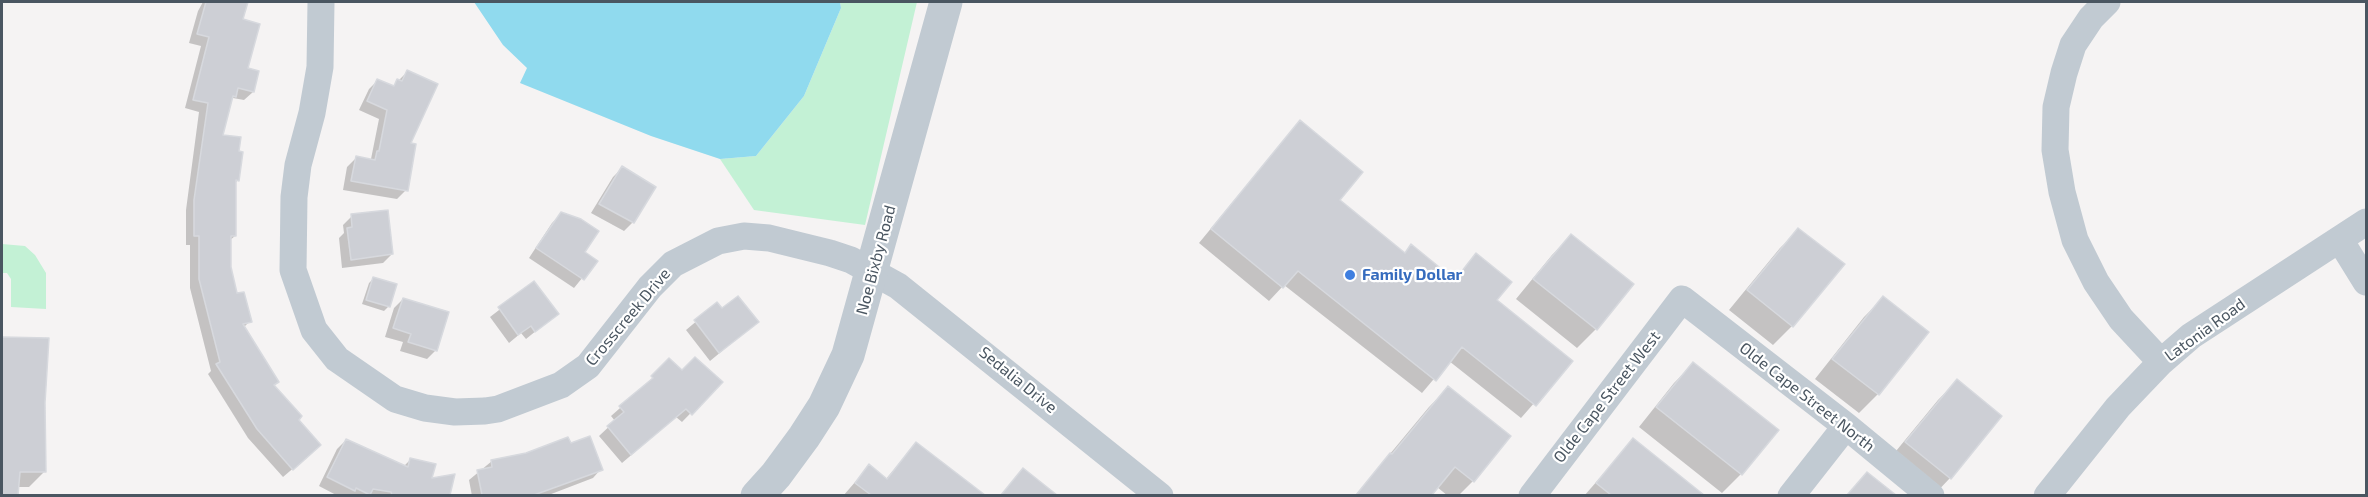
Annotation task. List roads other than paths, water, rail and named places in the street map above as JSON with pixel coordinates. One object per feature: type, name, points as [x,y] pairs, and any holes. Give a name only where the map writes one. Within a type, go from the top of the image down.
[{"type":"street","name":"Crosscreek Drive","points":[[321,2],[320,67],[312,112],[298,165],[294,197],[293,270],[315,330],[338,360],[395,399],[424,408],[455,412],[485,411],[498,409],[561,385],[588,366],[650,287],[674,264],[718,241],[744,236],[769,238],[830,253],[871,271]]},
{"type":"street","name":"Noe Bixby Road","points":[[757,495],[776,475],[804,437],[837,380],[857,326],[946,2]]},
{"type":"street","points":[[2107,2],[2091,18],[2073,45],[2056,107],[2055,150],[2062,192],[2075,240],[2096,282],[2121,319],[2160,362]]},
{"type":"street","name":"Latonia Road","points":[[2047,495],[2118,407],[2160,362],[2191,336],[2367,222]]},
{"type":"street","points":[[2340,240],[2367,282]]},
{"type":"street","name":"Sedalia Drive","points":[[871,271],[898,286],[929,309],[1160,495]]},
{"type":"street","name":"Olde Cape Street North","points":[[1682,299],[1931,495]]},
{"type":"street","name":"Olde Cape Street West","points":[[1532,495],[1682,299]]},
{"type":"street","points":[[1791,495],[1846,426]]},
{"type":"water","points":[[474,2],[840,2],[841,8],[804,96],[756,156],[720,159],[651,136],[520,83],[527,68],[503,45]]},
{"type":"place","name":"Family Dollar","points":[[1350,275]]}]
